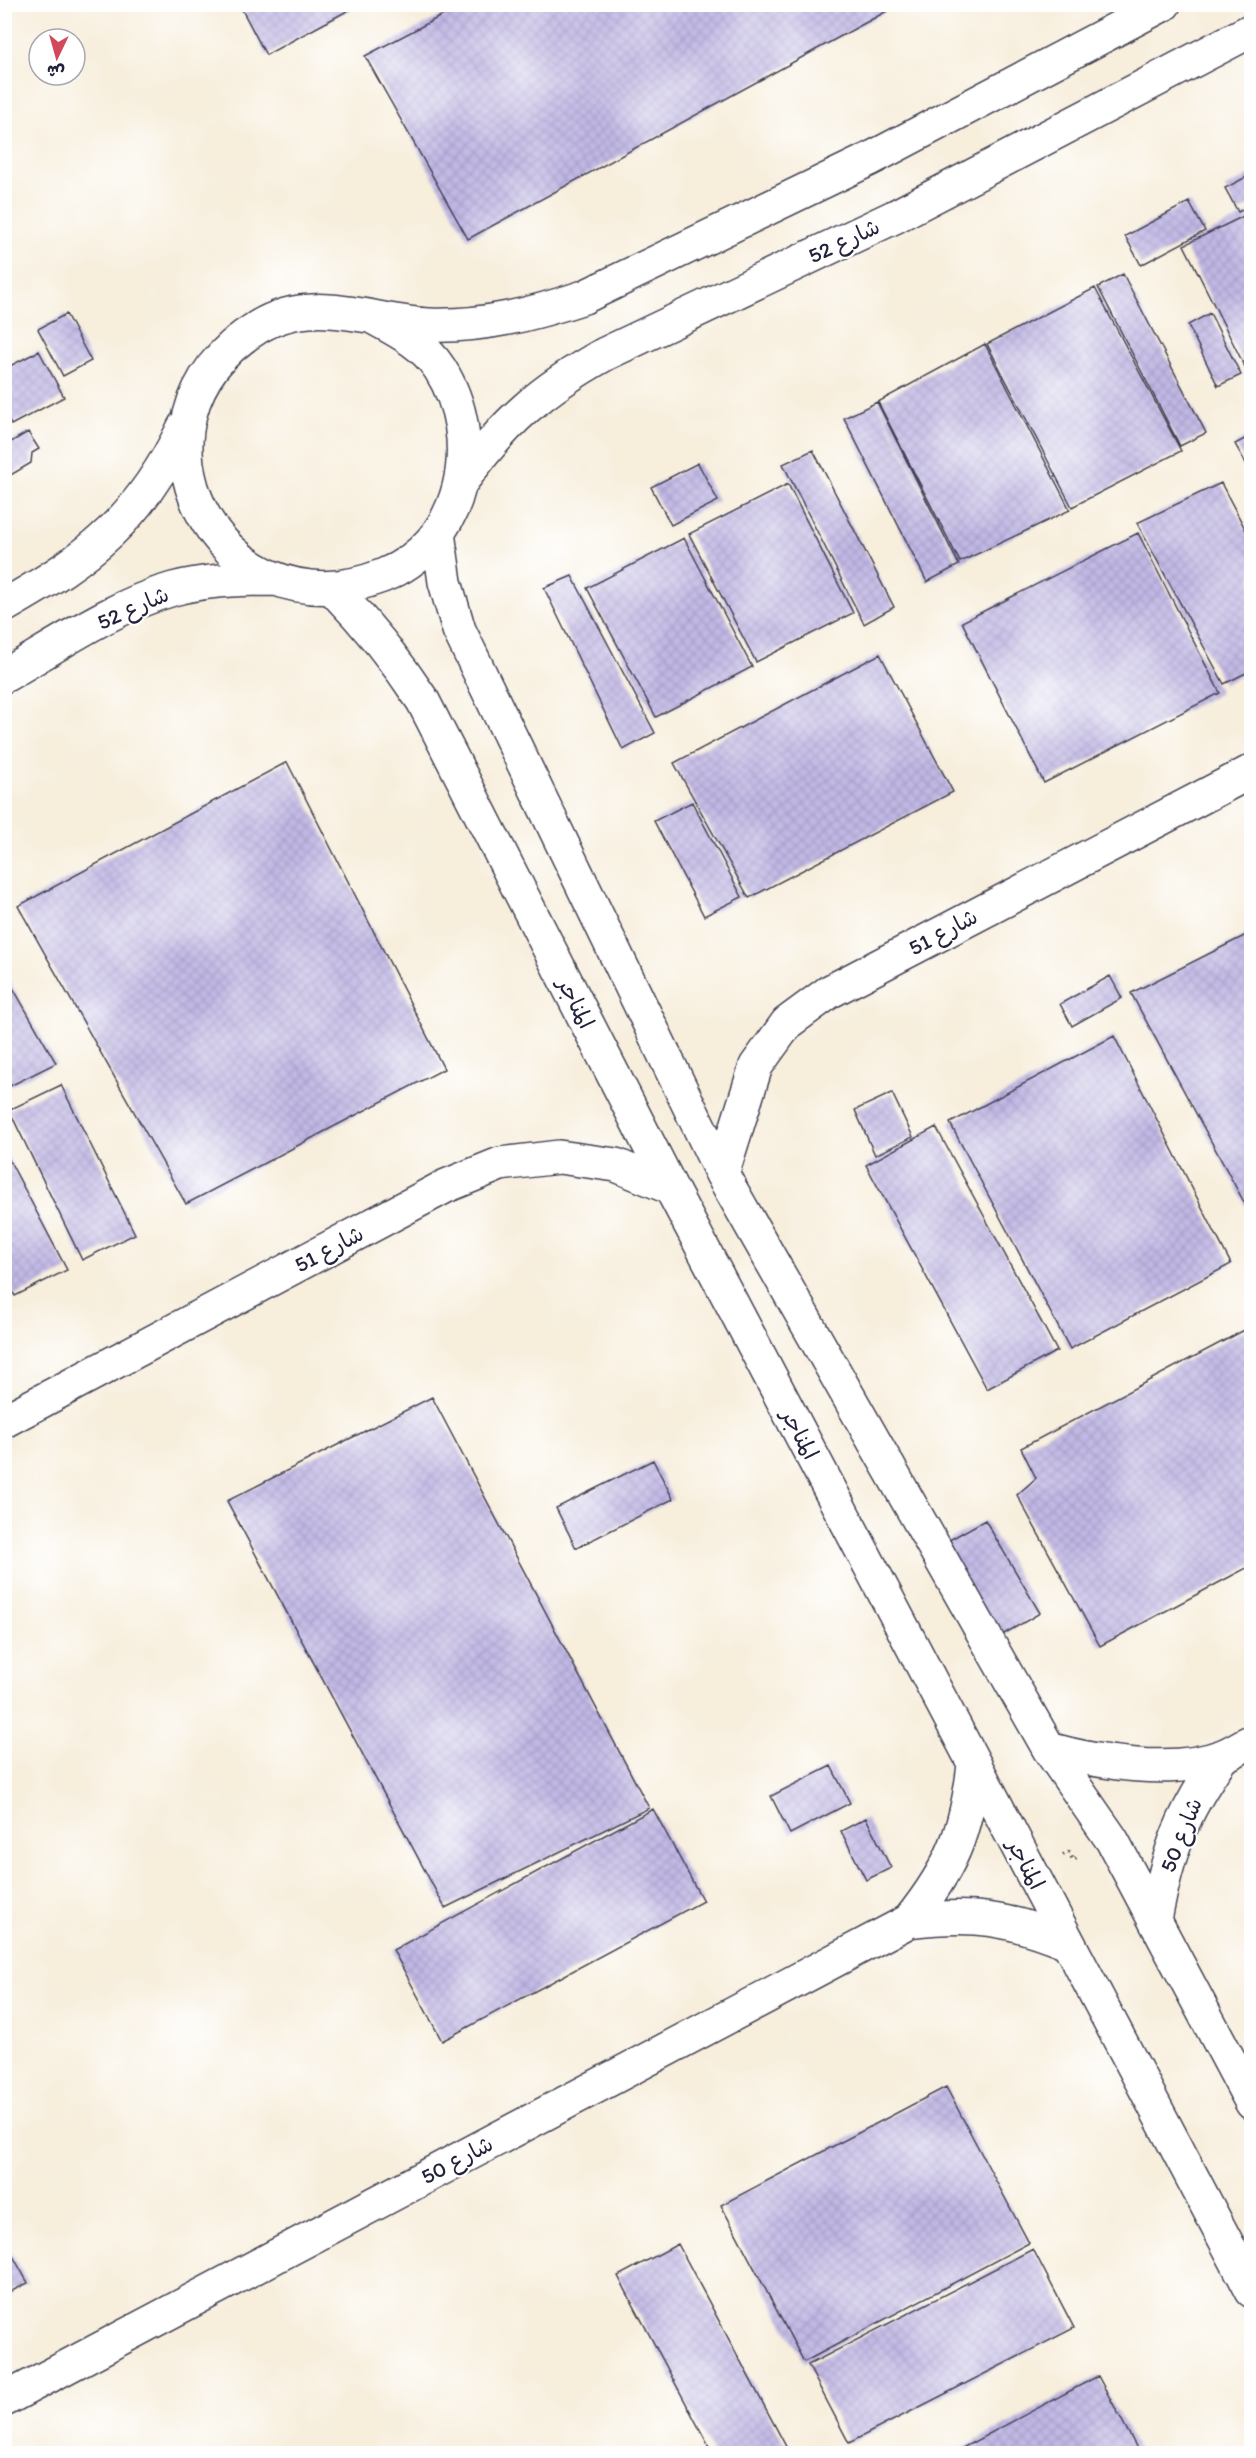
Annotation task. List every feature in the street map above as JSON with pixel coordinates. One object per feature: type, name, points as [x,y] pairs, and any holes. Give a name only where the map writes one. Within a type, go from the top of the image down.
[{"type":"street","points":[[4,606],[58,576],[100,544],[137,506],[166,464],[203,380],[228,348],[260,325],[298,312],[328,310],[338,310],[376,319],[429,325],[482,323],[534,314],[584,297],[870,159],[1164,4]]},
{"type":"street","name":"شارع 52","points":[[462,481],[490,441],[517,414],[562,377],[605,354],[894,217],[1251,30]]},
{"type":"street","points":[[188,417],[185,456],[193,495],[211,531],[239,559],[274,579],[303,587],[333,589],[363,584],[392,573],[417,555],[438,533],[452,508],[462,481],[465,441],[458,402],[439,367],[412,339],[376,319]]},
{"type":"street","points":[[438,533],[445,582],[459,630],[722,1174],[1049,1749],[1112,1840],[1251,2103]]},
{"type":"street","name":"شارع 52","points":[[4,676],[124,608],[172,589],[222,580],[274,579]]},
{"type":"street","name":"المناجر","points":[[333,589],[366,623],[423,701],[671,1188],[1251,2291]]},
{"type":"street","name":"شارع 51","points":[[722,1174],[756,1066],[787,1023],[829,992],[1251,771]]},
{"type":"street","name":"شارع 51","points":[[4,1421],[446,1186],[501,1164],[559,1157],[616,1165],[671,1188]]},
{"type":"street","name":"شارع 50","points":[[1049,1749],[1076,1757],[1131,1765],[1158,1765],[1222,1757],[1251,1741]]},
{"type":"street","name":"شارع 50","points":[[1155,1920],[1164,1869],[1182,1820],[1222,1757]]},
{"type":"street","name":"شارع 50","points":[[909,1921],[936,1887],[956,1849],[969,1807],[974,1765]]},
{"type":"street","name":"شارع 50","points":[[4,2400],[909,1921],[949,1916],[990,1917],[1030,1927],[1067,1942]]},
{"type":"path","points":[[1030,1872],[1069,1851],[1073,1860],[1112,1840]]},
{"type":"building","points":[[239,4],[360,4],[266,55]]},
{"type":"building","points":[[464,4],[900,4],[468,239],[365,56]]},
{"type":"building","points":[[1252,174],[1252,205],[1238,212],[1225,188]]},
{"type":"building","points":[[1189,202],[1205,231],[1141,265],[1125,236]]},
{"type":"building","points":[[1252,212],[1252,372],[1248,373],[1184,245]]},
{"type":"building","points":[[1123,274],[1206,433],[1180,446],[1098,287]]},
{"type":"building","points":[[1095,288],[1181,451],[1072,507],[987,344]]},
{"type":"building","points":[[1210,313],[1241,375],[1218,386],[1188,325]]},
{"type":"building","points":[[66,314],[91,361],[63,376],[38,329]]},
{"type":"building","points":[[985,344],[1070,510],[960,562],[878,402]]},
{"type":"building","points":[[39,351],[64,397],[11,425],[4,413],[4,369]]},
{"type":"building","points":[[877,402],[959,565],[927,582],[844,418]]},
{"type":"building","points":[[28,432],[39,449],[32,453],[31,463],[4,479],[4,446]]},
{"type":"building","points":[[1252,435],[1252,474],[1235,444]]},
{"type":"building","points":[[813,450],[894,607],[864,624],[783,464]]},
{"type":"building","points":[[698,463],[718,501],[671,525],[651,487]]},
{"type":"building","points":[[1221,483],[1252,542],[1252,670],[1224,684],[1137,523]]},
{"type":"building","points":[[788,484],[853,613],[756,662],[689,534]]},
{"type":"building","points":[[1138,533],[1220,693],[1044,783],[962,622]]},
{"type":"building","points":[[684,538],[752,667],[656,717],[587,588]]},
{"type":"building","points":[[572,576],[655,733],[623,750],[544,588]]},
{"type":"building","points":[[880,654],[953,792],[749,898],[674,763]]},
{"type":"building","points":[[287,762],[444,1069],[186,1204],[18,906]]},
{"type":"building","points":[[692,802],[742,897],[704,916],[654,821]]},
{"type":"building","points":[[1252,932],[1252,1217],[1131,993]]},
{"type":"building","points":[[4,972],[56,1063],[4,1089]]},
{"type":"building","points":[[1110,976],[1122,998],[1072,1026],[1060,1004]]},
{"type":"building","points":[[1114,1036],[1231,1264],[1070,1349],[950,1123]]},
{"type":"building","points":[[61,1085],[135,1234],[82,1260],[9,1110]]},
{"type":"building","points":[[892,1093],[913,1137],[875,1155],[855,1110]]},
{"type":"building","points":[[936,1127],[1057,1351],[987,1389],[866,1165]]},
{"type":"building","points":[[4,1150],[67,1270],[15,1296],[4,1274]]},
{"type":"building","points":[[1252,1326],[1252,1565],[1100,1646],[1017,1495],[1036,1478],[1021,1448]]},
{"type":"building","points":[[432,1397],[649,1808],[445,1908],[227,1501]]},
{"type":"building","points":[[653,1460],[673,1499],[576,1548],[556,1508]]},
{"type":"building","points":[[985,1520],[1040,1613],[997,1638],[942,1544]]},
{"type":"building","points":[[831,1766],[850,1803],[790,1834],[771,1796]]},
{"type":"building","points":[[653,1809],[703,1901],[442,2041],[393,1950]]},
{"type":"building","points":[[866,1818],[891,1868],[866,1880],[841,1831]]},
{"type":"building","points":[[946,2087],[1029,2243],[804,2362],[721,2205]]},
{"type":"building","points":[[4,2240],[28,2283],[4,2295]]},
{"type":"building","points":[[678,2244],[790,2454],[713,2454],[618,2276]]},
{"type":"building","points":[[1033,2249],[1074,2328],[849,2443],[808,2365]]},
{"type":"building","points":[[1098,2376],[1140,2454],[951,2454]]}]
